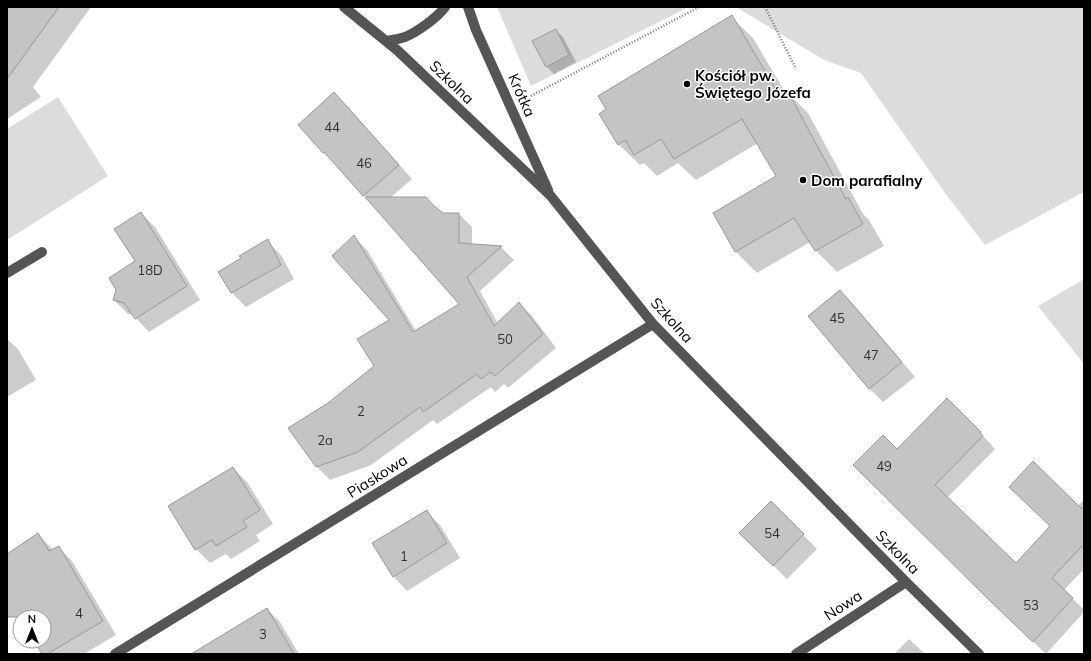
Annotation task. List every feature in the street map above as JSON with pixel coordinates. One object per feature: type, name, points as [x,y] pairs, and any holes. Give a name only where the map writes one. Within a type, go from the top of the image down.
[{"type":"street","name":"Szkolna","points":[[344,7],[397,50],[550,195],[654,324],[906,582],[980,654]]},
{"type":"street","points":[[386,41],[405,37],[426,25],[445,7]]},
{"type":"street","name":"Krótka","points":[[468,7],[476,30],[550,195]]},
{"type":"street","points":[[7,273],[42,252]]},
{"type":"street","name":"Piaskowa","points":[[115,654],[654,324]]},
{"type":"street","name":"Nowa","points":[[796,654],[906,582]]},
{"type":"path","points":[[511,106],[699,7]]},
{"type":"path","points":[[765,7],[796,69]]},
{"type":"shaded area","points":[[497,7],[689,7],[531,86]]},
{"type":"shaded area","points":[[736,7],[1084,7],[1084,192],[985,245],[945,193],[861,73],[824,60]]},
{"type":"shaded area","points":[[58,97],[108,176],[7,240],[7,129]]},
{"type":"shaded area","points":[[1084,279],[1084,364],[1038,306]]},
{"type":"building","points":[[7,7],[59,7],[7,79]]},
{"type":"building","points":[[732,15],[779,95],[787,90],[846,199],[848,197],[863,224],[815,251],[794,218],[735,252],[713,213],[776,176],[742,119],[674,159],[661,139],[634,155],[625,140],[618,145],[599,114],[606,109],[598,96]]},
{"type":"building","points":[[556,29],[569,55],[546,67],[532,41]]},
{"type":"building","points":[[334,92],[399,165],[363,196],[298,125]]},
{"type":"building","points":[[365,197],[426,197],[443,213],[459,213],[459,243],[502,246],[467,277],[494,326],[519,302],[543,334],[495,376],[490,372],[481,379],[477,374],[423,412],[420,407],[358,452],[316,467],[288,428],[328,403],[374,366],[357,339],[389,320],[332,256],[354,235],[413,332],[459,304]]},
{"type":"building","points":[[141,212],[187,286],[135,319],[124,303],[113,300],[116,290],[109,278],[135,261],[114,229]]},
{"type":"building","points":[[268,239],[281,265],[231,293],[218,272],[241,258],[239,256]]},
{"type":"building","points":[[840,290],[902,362],[869,389],[808,316]]},
{"type":"building","points":[[947,398],[981,432],[983,436],[935,485],[1016,563],[1050,526],[1009,487],[1033,461],[1084,511],[1084,544],[1052,578],[1073,598],[1033,642],[853,465],[883,435],[897,449]]},
{"type":"building","points":[[233,467],[260,510],[243,521],[247,527],[216,546],[212,540],[195,550],[168,506]]},
{"type":"building","points":[[771,501],[804,534],[773,566],[739,533]]},
{"type":"building","points":[[427,510],[447,543],[393,577],[372,543]]},
{"type":"building","points":[[38,533],[49,551],[59,546],[103,621],[47,654],[42,654],[39,649],[52,649],[52,609],[12,609],[12,617],[7,617],[7,554]]},
{"type":"building","points":[[267,608],[294,654],[191,654]]},
{"type":"place","name":"Kościół pw. Świętego Józefa","points":[[687,84]]},
{"type":"place","name":"Dom parafialny","points":[[803,180]]}]
